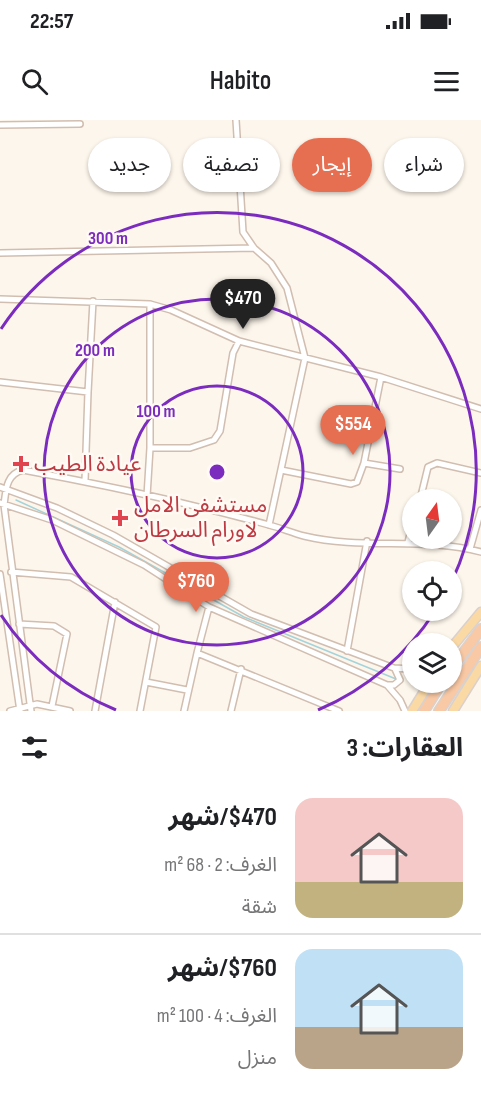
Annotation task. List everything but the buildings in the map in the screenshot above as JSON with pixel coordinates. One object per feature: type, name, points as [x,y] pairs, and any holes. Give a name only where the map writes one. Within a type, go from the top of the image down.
[{"type":"highway","points":[[462,655],[481,629]]},
{"type":"highway","points":[[439,711],[481,647]]},
{"type":"highway","points":[[424,711],[435,693]]},
{"type":"highway","points":[[418,711],[430,701]]},
{"type":"main road","points":[[462,636],[481,612]]},
{"type":"main road","points":[[453,711],[481,666]]},
{"type":"main road","points":[[412,711],[423,693]]},
{"type":"street","points":[[236,120],[243,232],[254,248],[271,263],[287,288],[305,358],[269,525]]},
{"type":"street","points":[[0,125],[21,122],[80,124]]},
{"type":"street","points":[[0,253],[254,248]]},
{"type":"street","points":[[0,299],[150,304],[171,310],[239,341],[381,377],[481,409]]},
{"type":"street","points":[[85,481],[93,301]]},
{"type":"street","points":[[147,496],[150,448],[150,304]]},
{"type":"street","points":[[150,448],[190,448],[214,440],[220,431],[233,353],[239,341]]},
{"type":"street","points":[[281,470],[355,484],[364,463],[381,377]]},
{"type":"street","points":[[0,382],[88,392]]},
{"type":"street","points":[[364,463],[400,469]]},
{"type":"street","points":[[423,489],[428,467],[433,465],[481,472]]},
{"type":"street","points":[[30,708],[2,504],[3,487],[15,472],[23,470],[85,481],[269,525],[305,536],[402,542]]},
{"type":"street","points":[[3,487],[57,508],[113,535],[251,614],[394,668],[402,668]]},
{"type":"street","points":[[2,504],[52,520],[144,565],[209,607],[387,685],[394,685],[400,680],[394,668]]},
{"type":"street","points":[[470,549],[481,510]]},
{"type":"street","points":[[347,651],[367,541]]},
{"type":"street","points":[[462,548],[481,552]]},
{"type":"street","points":[[11,572],[71,577],[156,627],[140,711]]},
{"type":"street","points":[[0,574],[3,619],[20,710]]},
{"type":"street","points":[[95,711],[115,602]]},
{"type":"street","points":[[184,711],[209,607]]},
{"type":"street","points":[[19,624],[54,626],[67,634],[52,706]]},
{"type":"street","points":[[197,653],[241,669],[339,711]]},
{"type":"street","points":[[231,711],[241,669]]},
{"type":"street","points":[[146,682],[188,690]]},
{"type":"street","points":[[387,685],[400,700],[405,711]]},
{"type":"street","points":[[10,711],[52,706],[70,711]]},
{"type":"waterway","points":[[16,500],[119,547],[244,617],[396,679]]},
{"type":"place","name":"عيادة الطيب","points":[[21,464]]},
{"type":"place","name":"مستشفى الامل لاورام السرطان","points":[[120,518]]}]
